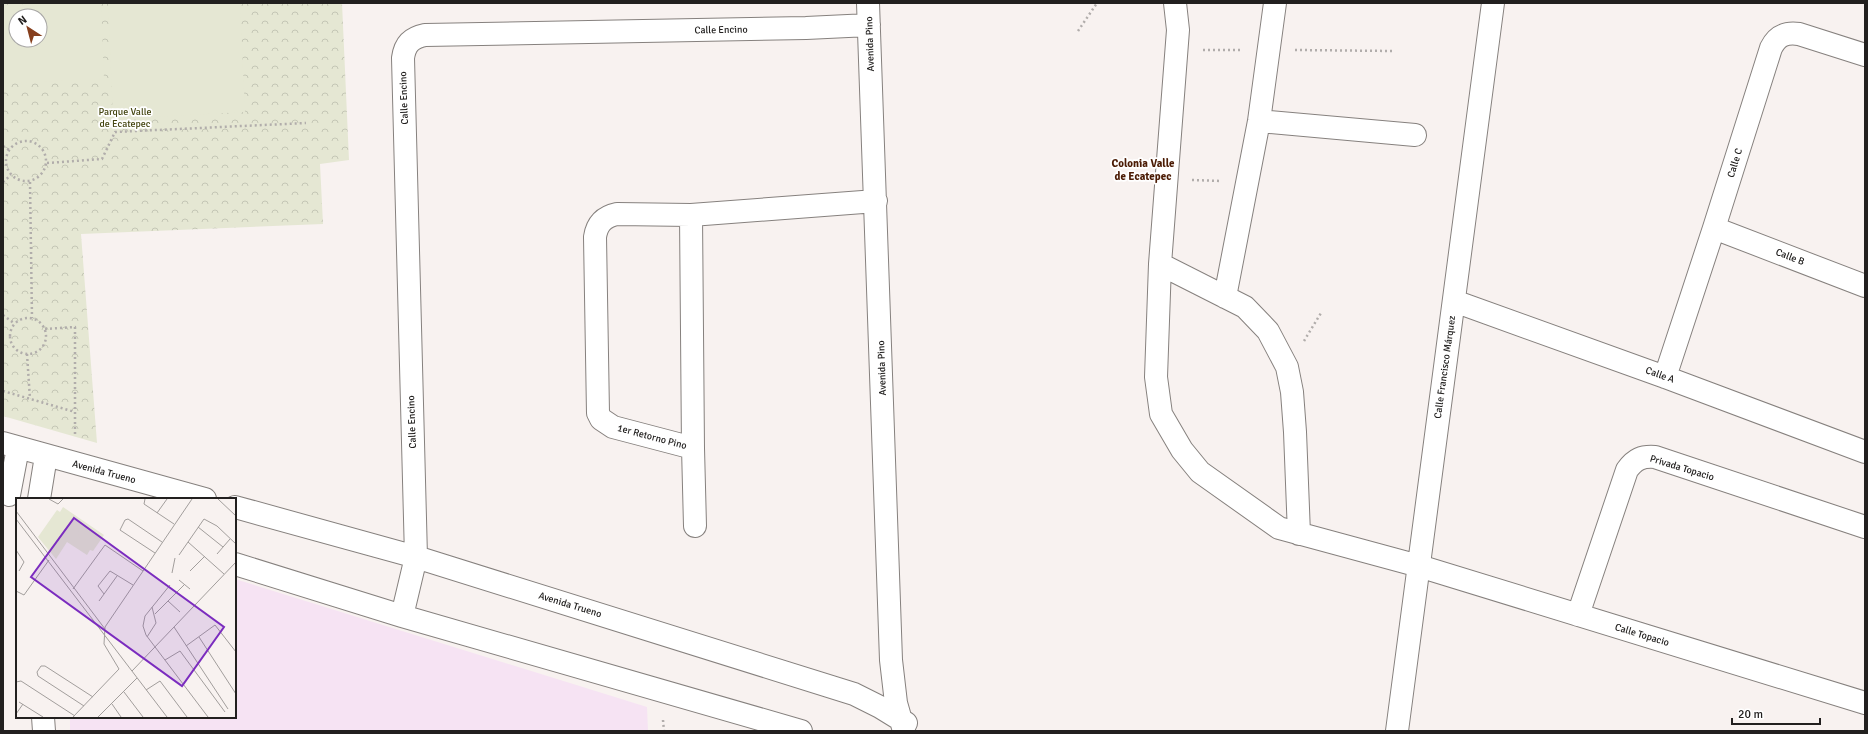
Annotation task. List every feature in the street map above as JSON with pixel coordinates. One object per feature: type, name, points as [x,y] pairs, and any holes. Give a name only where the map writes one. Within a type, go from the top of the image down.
[{"type":"street","name":"Avenida Pino","points":[[868,3],[891,660],[896,703],[907,727]]},
{"type":"street","name":"Calle Topacio","points":[[1175,3],[1178,30],[1160,264],[1156,377],[1161,414],[1182,450],[1200,472],[1280,528],[1419,566],[1865,703]]},
{"type":"street","points":[[1225,298],[1259,121],[1275,3]]},
{"type":"street","name":"Calle Francisco Márquez","points":[[1397,731],[1493,3]]},
{"type":"street","name":"Calle Encino","points":[[402,616],[416,556],[402,58],[404,50],[409,42],[416,37],[424,35],[798,29],[869,25]]},
{"type":"street","name":"Calle C","points":[[1665,377],[1771,48],[1775,40],[1782,35],[1790,33],[1799,34],[1865,55]]},
{"type":"street","points":[[1259,121],[1415,136]]},
{"type":"street","name":"1er Retorno Pino","points":[[691,215],[693,448],[613,427],[606,424],[598,413],[596,228],[608,216],[617,214],[691,215],[876,201]]},
{"type":"street","name":"Calle B","points":[[1714,228],[1865,286]]},
{"type":"street","points":[[1160,264],[1245,307],[1268,332],[1288,367],[1292,392],[1295,432],[1299,534]]},
{"type":"street","name":"Calle A","points":[[1454,301],[1665,377],[1865,452]]},
{"type":"street","points":[[10,445],[11,496]]},
{"type":"street","name":"Avenida Trueno","points":[[10,445],[201,498]]},
{"type":"street","points":[[693,448],[695,526]]},
{"type":"street","points":[[39,498],[46,456]]},
{"type":"street","name":"Privada Topacio","points":[[1578,615],[1627,470],[1638,458],[1646,456],[1655,457],[1865,527]]},
{"type":"street","name":"Avenida Trueno","points":[[236,507],[416,556],[854,694],[907,727]]},
{"type":"street","points":[[236,564],[402,616],[801,731]]},
{"type":"street","points":[[44,718],[44,731]]},
{"type":"path","points":[[1078,31],[1097,3]]},
{"type":"path","points":[[47,163],[102,158],[115,132],[306,123]]},
{"type":"path","points":[[19,142],[33,142],[43,150],[47,163],[41,175],[30,182],[23,182],[11,175],[6,163],[6,156],[9,150],[19,142]]},
{"type":"path","points":[[3,146],[9,150]]},
{"type":"path","points":[[3,182],[11,175]]},
{"type":"path","points":[[1166,179],[1248,182]]},
{"type":"path","points":[[30,182],[32,318]]},
{"type":"path","points":[[3,315],[15,324]]},
{"type":"path","points":[[32,318],[42,324],[47,335],[43,347],[39,351],[27,354],[16,350],[10,334],[15,324],[19,320],[32,318]]},
{"type":"path","points":[[45,329],[75,327],[75,412],[77,464]]},
{"type":"path","points":[[27,354],[30,399]]},
{"type":"path","points":[[3,391],[75,412]]},
{"type":"shaded area","points":[[236,579],[647,707],[648,731],[70,731],[70,718],[236,718]]},
{"type":"green space","name":"Parque Valle de Ecatepec","points":[[3,3],[342,3],[349,160],[320,164],[323,224],[81,234],[97,443],[3,416]]},
{"type":"green space","points":[[101,3],[104,79],[3,83],[3,5]]},
{"type":"green space","points":[[108,3],[240,3],[245,112],[113,119]]},
{"type":"district","name":"Colonia Valle de Ecatepec","points":[[1143,169]]}]
